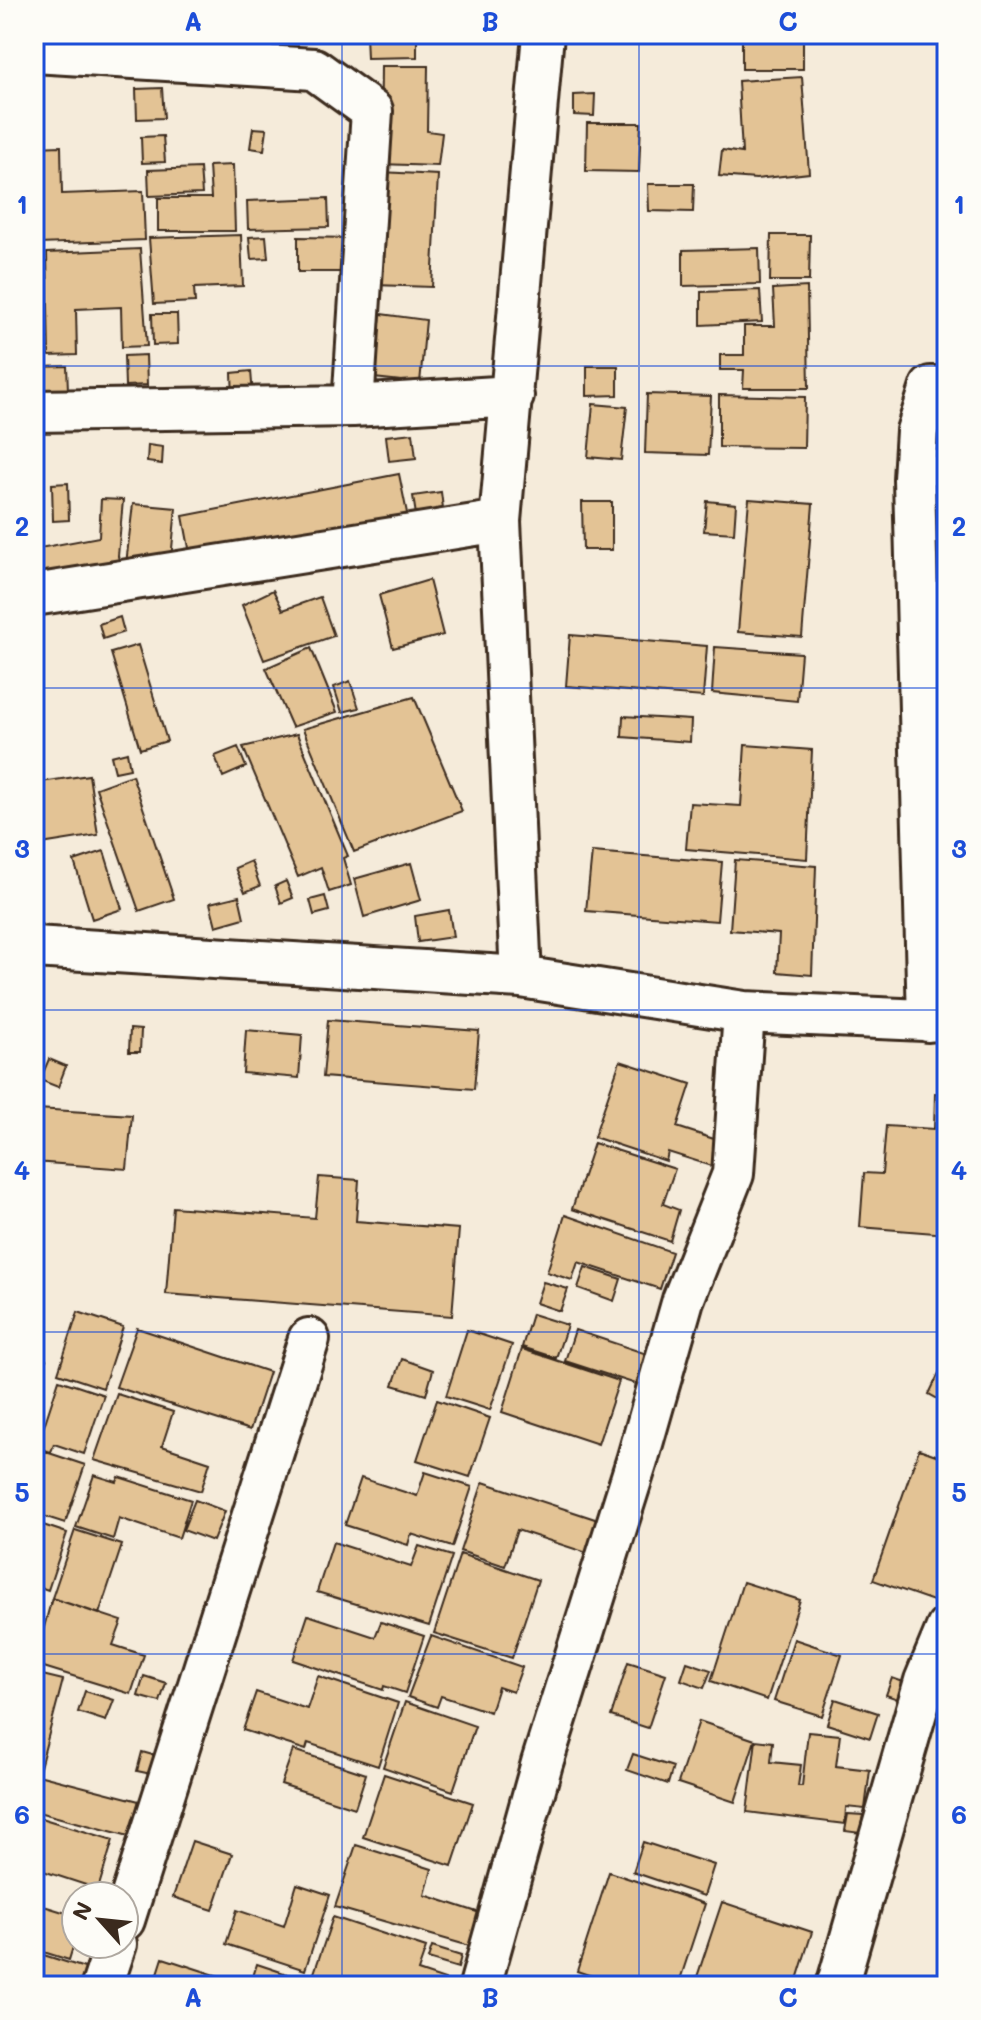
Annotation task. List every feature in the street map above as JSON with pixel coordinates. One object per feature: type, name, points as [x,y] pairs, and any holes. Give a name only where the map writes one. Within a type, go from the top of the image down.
[{"type":"street","points":[[521,977],[500,521],[543,34]]},
{"type":"street","points":[[34,52],[314,69],[372,111],[353,406]]},
{"type":"street","points":[[34,947],[521,977],[744,1012],[938,1021],[914,479],[917,431],[931,387],[947,387]]},
{"type":"street","points":[[34,411],[353,406],[513,396]]},
{"type":"street","points":[[34,595],[500,521]]},
{"type":"street","points":[[480,1986],[542,1763],[637,1461],[683,1300],[733,1174],[744,1012]]},
{"type":"street","points":[[137,1880],[309,1339]]},
{"type":"street","points":[[837,1986],[925,1681],[947,1628]]},
{"type":"street","points":[[102,1986],[111,1960]]},
{"type":"building","points":[[143,34],[166,34],[166,48],[142,47]]},
{"type":"building","points":[[170,34],[202,34],[202,46],[171,47]]},
{"type":"building","points":[[366,34],[417,34],[417,57],[367,58]]},
{"type":"building","points":[[742,34],[803,34],[803,69],[742,69]]},
{"type":"building","points":[[381,66],[428,66],[427,131],[442,133],[438,166],[380,164]]},
{"type":"building","points":[[802,77],[809,173],[756,179],[719,176],[722,150],[742,153],[738,81]]},
{"type":"building","points":[[162,88],[164,118],[137,119],[136,89]]},
{"type":"building","points":[[595,94],[594,116],[574,115],[574,95]]},
{"type":"building","points":[[587,123],[641,123],[639,172],[586,171]]},
{"type":"building","points":[[253,128],[267,129],[264,150],[250,148]]},
{"type":"building","points":[[163,136],[165,162],[142,163],[141,137]]},
{"type":"building","points":[[61,146],[62,194],[143,191],[145,240],[39,244],[35,147]]},
{"type":"building","points":[[233,165],[235,231],[158,231],[158,198],[211,198],[209,166]]},
{"type":"building","points":[[200,168],[202,194],[149,196],[148,170]]},
{"type":"building","points":[[381,172],[438,175],[432,287],[375,285]]},
{"type":"building","points":[[648,184],[694,184],[693,212],[649,211]]},
{"type":"building","points":[[328,198],[329,227],[248,229],[247,201]]},
{"type":"building","points":[[241,235],[243,286],[194,288],[195,302],[154,304],[149,238]]},
{"type":"building","points":[[771,235],[810,235],[809,281],[770,281]]},
{"type":"building","points":[[266,236],[268,258],[251,259],[249,237]]},
{"type":"building","points":[[298,237],[352,238],[351,272],[298,272]]},
{"type":"building","points":[[759,248],[760,284],[683,286],[683,250]]},
{"type":"building","points":[[140,249],[147,346],[122,347],[121,307],[76,309],[77,355],[49,356],[47,253]]},
{"type":"building","points":[[34,255],[38,296],[34,296]]},
{"type":"building","points":[[807,287],[809,388],[743,388],[744,370],[720,370],[720,355],[744,355],[744,326],[775,326],[773,289]]},
{"type":"building","points":[[760,290],[762,322],[701,325],[701,292]]},
{"type":"building","points":[[152,314],[177,314],[178,344],[153,345]]},
{"type":"building","points":[[381,314],[426,320],[420,383],[374,378]]},
{"type":"building","points":[[146,355],[147,385],[125,386],[124,356]]},
{"type":"building","points":[[67,366],[68,390],[44,390],[43,367]]},
{"type":"building","points":[[587,366],[618,366],[618,395],[587,396]]},
{"type":"building","points":[[251,371],[253,396],[233,397],[232,373]]},
{"type":"building","points":[[647,394],[711,396],[708,455],[645,453]]},
{"type":"building","points":[[719,395],[805,397],[804,448],[719,447]]},
{"type":"building","points":[[593,404],[627,407],[621,460],[588,457]]},
{"type":"building","points":[[413,433],[416,458],[389,461],[386,436]]},
{"type":"building","points":[[148,445],[163,447],[162,464],[147,462]]},
{"type":"building","points":[[399,474],[409,523],[192,564],[183,516]]},
{"type":"building","points":[[68,483],[69,520],[53,521],[52,484]]},
{"type":"building","points":[[441,492],[444,516],[417,521],[413,496]]},
{"type":"building","points":[[101,499],[123,500],[118,556],[123,578],[34,593],[34,549],[99,537]]},
{"type":"building","points":[[749,499],[813,504],[802,637],[738,632]]},
{"type":"building","points":[[707,501],[736,504],[734,533],[704,531]]},
{"type":"building","points":[[582,502],[612,502],[612,550],[583,550]]},
{"type":"building","points":[[133,504],[176,508],[170,569],[126,564]]},
{"type":"building","points":[[429,580],[443,635],[393,648],[379,595]]},
{"type":"building","points":[[273,590],[283,610],[320,597],[334,636],[264,660],[242,605]]},
{"type":"building","points":[[120,617],[124,632],[103,639],[99,624]]},
{"type":"building","points":[[570,635],[707,646],[703,697],[566,686]]},
{"type":"building","points":[[138,645],[167,741],[140,749],[111,653]]},
{"type":"building","points":[[715,647],[801,653],[797,701],[712,693]]},
{"type":"building","points":[[311,648],[337,712],[292,727],[266,668]]},
{"type":"building","points":[[350,681],[359,708],[342,712],[334,687]]},
{"type":"building","points":[[414,697],[462,811],[354,852],[303,729]]},
{"type":"building","points":[[623,716],[691,720],[690,742],[622,737]]},
{"type":"building","points":[[297,734],[348,856],[343,858],[351,885],[329,892],[321,867],[298,877],[243,747]]},
{"type":"building","points":[[745,745],[812,750],[807,859],[686,849],[690,803],[741,806]]},
{"type":"building","points":[[238,747],[246,767],[223,777],[215,756]]},
{"type":"building","points":[[127,752],[130,769],[115,772],[111,756]]},
{"type":"building","points":[[89,775],[98,835],[35,845],[34,783]]},
{"type":"building","points":[[132,775],[174,899],[139,911],[96,788]]},
{"type":"building","points":[[104,851],[122,909],[92,919],[74,861]]},
{"type":"building","points":[[592,852],[722,862],[717,921],[586,911]]},
{"type":"building","points":[[735,860],[816,866],[812,975],[777,972],[779,934],[730,930]]},
{"type":"building","points":[[251,861],[260,886],[245,892],[235,868]]},
{"type":"building","points":[[411,863],[421,900],[364,917],[354,879]]},
{"type":"building","points":[[286,881],[293,898],[281,903],[275,886]]},
{"type":"building","points":[[239,896],[244,918],[216,926],[210,903]]},
{"type":"building","points":[[325,896],[329,911],[314,915],[310,900]]},
{"type":"building","points":[[449,910],[453,937],[418,942],[415,916]]},
{"type":"building","points":[[328,1020],[479,1031],[474,1089],[323,1077]]},
{"type":"building","points":[[130,1029],[141,1030],[140,1052],[129,1052]]},
{"type":"building","points":[[246,1030],[302,1035],[299,1078],[243,1073]]},
{"type":"building","points":[[49,1059],[66,1066],[58,1087],[40,1080]]},
{"type":"building","points":[[620,1061],[691,1084],[677,1127],[720,1141],[712,1166],[668,1152],[666,1161],[594,1137]]},
{"type":"building","points":[[935,1093],[947,1094],[947,1234],[860,1227],[864,1173],[882,1174],[886,1126],[934,1129]]},
{"type":"building","points":[[37,1109],[132,1115],[127,1169],[34,1162]]},
{"type":"building","points":[[594,1143],[675,1169],[663,1204],[679,1210],[670,1241],[572,1209]]},
{"type":"building","points":[[319,1177],[359,1180],[356,1221],[459,1229],[452,1316],[166,1294],[173,1207],[315,1218]]},
{"type":"building","points":[[565,1215],[672,1252],[660,1289],[578,1262],[572,1280],[547,1272]]},
{"type":"building","points":[[585,1267],[621,1279],[614,1301],[578,1288]]},
{"type":"building","points":[[543,1282],[568,1289],[560,1311],[536,1303]]},
{"type":"building","points":[[78,1312],[123,1327],[103,1388],[58,1373]]},
{"type":"building","points":[[532,1314],[567,1325],[556,1358],[522,1347]]},
{"type":"building","points":[[137,1328],[269,1372],[250,1430],[116,1387]]},
{"type":"building","points":[[467,1330],[512,1345],[490,1410],[446,1396]]},
{"type":"building","points":[[575,1330],[653,1356],[642,1386],[565,1361]]},
{"type":"building","points":[[522,1349],[619,1381],[598,1444],[502,1412]]},
{"type":"building","points":[[34,1356],[46,1360],[40,1378],[34,1376]]},
{"type":"building","points":[[402,1359],[433,1370],[426,1395],[393,1385]]},
{"type":"building","points":[[939,1373],[947,1378],[947,1404],[929,1394]]},
{"type":"building","points":[[59,1380],[104,1395],[84,1454],[54,1444],[51,1452],[34,1447],[34,1422],[44,1426]]},
{"type":"building","points":[[117,1394],[173,1412],[162,1446],[210,1462],[201,1491],[94,1460]]},
{"type":"building","points":[[437,1400],[490,1418],[470,1477],[417,1460]]},
{"type":"building","points":[[37,1449],[85,1465],[65,1523],[34,1513]]},
{"type":"building","points":[[919,1449],[947,1459],[947,1579],[939,1603],[873,1580]]},
{"type":"building","points":[[425,1472],[472,1487],[452,1547],[411,1534],[408,1545],[345,1525],[361,1478],[417,1496]]},
{"type":"building","points":[[94,1475],[117,1482],[119,1477],[191,1500],[179,1538],[119,1518],[113,1539],[76,1527]]},
{"type":"building","points":[[483,1482],[601,1521],[590,1554],[517,1530],[505,1566],[460,1551]]},
{"type":"building","points":[[195,1500],[225,1511],[213,1541],[183,1530]]},
{"type":"building","points":[[34,1522],[67,1533],[48,1590],[34,1585]]},
{"type":"building","points":[[75,1530],[122,1545],[99,1614],[52,1598]]},
{"type":"building","points":[[333,1542],[411,1567],[419,1546],[452,1556],[429,1626],[317,1592]]},
{"type":"building","points":[[460,1554],[538,1580],[512,1658],[434,1633]]},
{"type":"building","points":[[743,1582],[800,1600],[767,1700],[711,1681]]},
{"type":"building","points":[[52,1598],[122,1621],[113,1645],[144,1655],[131,1694],[34,1664]]},
{"type":"building","points":[[308,1615],[375,1637],[381,1622],[424,1636],[405,1693],[384,1686],[383,1690],[293,1660]]},
{"type":"building","points":[[431,1636],[522,1667],[513,1692],[498,1687],[490,1712],[441,1696],[437,1707],[408,1697]]},
{"type":"building","points":[[794,1639],[842,1655],[822,1716],[774,1701]]},
{"type":"building","points":[[628,1662],[666,1674],[648,1728],[611,1716]]},
{"type":"building","points":[[687,1662],[711,1670],[704,1688],[681,1680]]},
{"type":"building","points":[[34,1673],[63,1680],[38,1775],[139,1801],[129,1836],[34,1811]]},
{"type":"building","points":[[144,1676],[166,1683],[160,1702],[138,1696]]},
{"type":"building","points":[[318,1676],[398,1703],[378,1766],[308,1743],[306,1750],[243,1730],[256,1692],[307,1709]]},
{"type":"building","points":[[892,1678],[918,1687],[912,1704],[886,1695]]},
{"type":"building","points":[[85,1691],[114,1700],[106,1721],[78,1712]]},
{"type":"building","points":[[835,1699],[878,1713],[870,1738],[827,1724]]},
{"type":"building","points":[[405,1702],[475,1726],[453,1791],[383,1767]]},
{"type":"building","points":[[699,1721],[755,1740],[735,1802],[678,1783]]},
{"type":"building","points":[[808,1732],[840,1735],[836,1766],[870,1770],[865,1809],[846,1807],[845,1824],[747,1812],[756,1740],[773,1742],[771,1762],[801,1765],[798,1786],[802,1786]]},
{"type":"building","points":[[293,1750],[366,1774],[355,1808],[281,1784]]},
{"type":"building","points":[[142,1752],[160,1757],[156,1775],[137,1771]]},
{"type":"building","points":[[633,1754],[673,1767],[668,1784],[627,1770]]},
{"type":"building","points":[[384,1774],[473,1803],[452,1866],[363,1837]]},
{"type":"building","points":[[848,1814],[863,1815],[860,1833],[845,1831]]},
{"type":"building","points":[[34,1816],[113,1840],[101,1880],[71,1880],[34,1868]]},
{"type":"building","points":[[192,1841],[232,1854],[213,1910],[173,1897]]},
{"type":"building","points":[[643,1842],[714,1865],[704,1896],[633,1872]]},
{"type":"building","points":[[356,1845],[432,1869],[425,1895],[483,1914],[473,1947],[335,1907]]},
{"type":"building","points":[[609,1872],[705,1904],[678,1986],[621,1986],[577,1971]]},
{"type":"building","points":[[297,1884],[330,1895],[305,1970],[226,1944],[237,1910],[284,1926]]},
{"type":"building","points":[[722,1902],[812,1932],[795,1986],[694,1986]]},
{"type":"building","points":[[34,1903],[60,1911],[60,1957],[34,1949]]},
{"type":"building","points":[[333,1917],[426,1948],[418,1971],[448,1981],[446,1986],[343,1986],[313,1976]]},
{"type":"building","points":[[432,1947],[461,1956],[458,1968],[428,1959]]},
{"type":"building","points":[[34,1952],[91,1970],[87,1986],[34,1986]]},
{"type":"building","points":[[163,1958],[249,1986],[154,1986]]},
{"type":"building","points":[[257,1964],[302,1979],[300,1986],[250,1986]]}]
